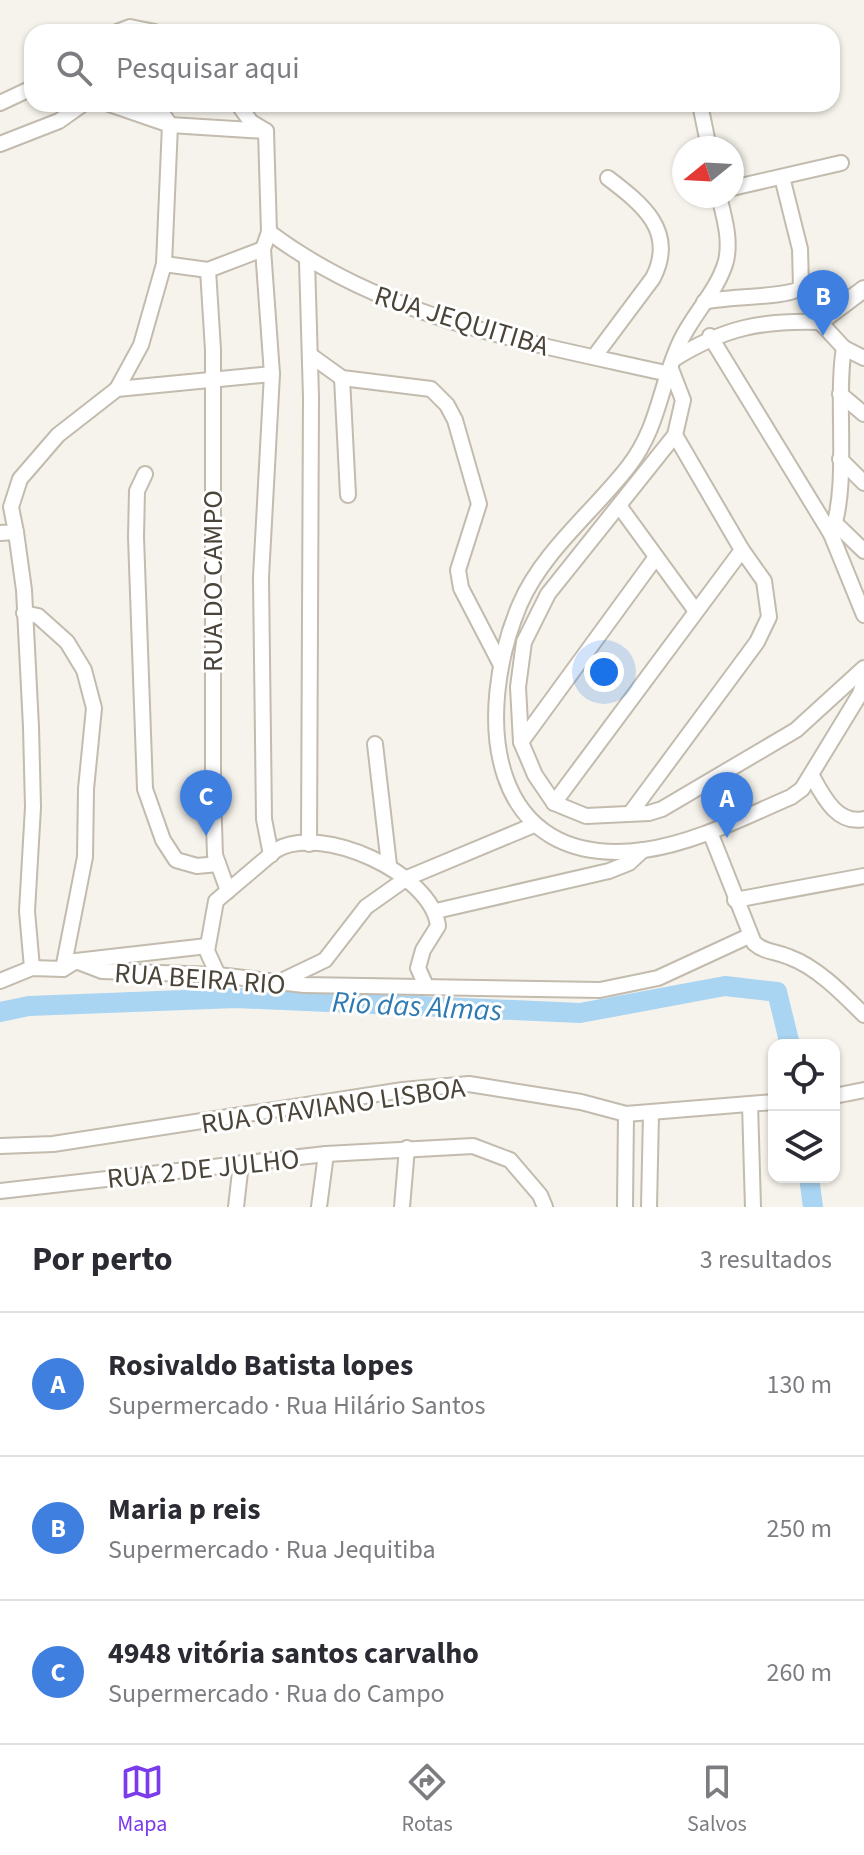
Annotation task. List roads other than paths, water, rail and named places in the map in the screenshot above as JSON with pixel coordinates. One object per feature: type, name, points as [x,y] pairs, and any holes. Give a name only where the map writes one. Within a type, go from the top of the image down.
[{"type":"street","points":[[0,103],[24,92]]},
{"type":"street","points":[[0,144],[59,121],[72,112]]},
{"type":"street","points":[[132,112],[170,125],[266,131]]},
{"type":"street","points":[[32,968],[27,911],[32,759],[24,590],[11,507],[20,479],[58,435],[117,389],[141,345],[164,264],[170,125],[161,112]]},
{"type":"street","points":[[244,112],[251,122],[266,131]]},
{"type":"street","points":[[702,112],[707,136]]},
{"type":"street","points":[[266,131],[269,232],[263,249],[272,374],[261,577],[264,819],[271,855]]},
{"type":"street","points":[[744,185],[841,163]]},
{"type":"street","points":[[704,302],[731,296],[793,293],[803,282],[802,263],[782,177]]},
{"type":"street","points":[[594,357],[653,278],[659,267],[662,240],[643,204],[608,178]]},
{"type":"street","points":[[721,208],[728,248],[721,274],[671,367],[657,416],[645,444],[539,571],[522,600],[496,681],[495,739],[507,781],[534,825],[558,841],[580,847],[643,850],[710,832],[791,797],[812,776],[863,689]]},
{"type":"street","name":"RUA JEQUITIBA","points":[[269,232],[307,261],[376,297],[416,311],[505,338],[594,357],[671,367]]},
{"type":"street","points":[[164,264],[208,270],[263,249]]},
{"type":"street","points":[[307,261],[310,355],[309,844]]},
{"type":"street","name":"RUA DO CAMPO","points":[[208,270],[213,382],[212,780],[218,864],[228,891]]},
{"type":"street","points":[[671,367],[710,336],[762,324],[820,322],[845,307],[864,289]]},
{"type":"street","points":[[820,322],[844,348],[864,358]]},
{"type":"street","points":[[710,336],[833,528],[864,615]]},
{"type":"street","points":[[833,528],[840,459],[844,348]]},
{"type":"street","points":[[310,355],[342,378],[431,389],[451,413],[479,504],[458,570],[461,588],[501,665]]},
{"type":"street","points":[[671,367],[683,400],[675,435],[548,594],[524,642],[518,687],[521,742],[535,775],[554,803],[586,816],[632,811],[649,813],[682,800],[796,730],[864,668]]},
{"type":"street","points":[[117,389],[272,374]]},
{"type":"street","points":[[342,378],[348,495]]},
{"type":"street","points":[[840,394],[864,414]]},
{"type":"street","points":[[632,811],[757,642],[769,617],[764,581],[742,550],[675,435]]},
{"type":"street","points":[[840,459],[864,483]]},
{"type":"street","points":[[145,474],[137,491],[136,537],[145,789],[163,840],[176,860],[187,865],[218,864]]},
{"type":"street","points":[[620,507],[695,610]]},
{"type":"street","points":[[833,528],[864,551]]},
{"type":"street","points":[[0,533],[16,532]]},
{"type":"street","points":[[554,803],[742,550]]},
{"type":"street","points":[[521,742],[656,557]]},
{"type":"street","points":[[24,613],[38,616],[67,642],[84,670],[94,708],[86,789],[85,857],[69,965]]},
{"type":"street","points":[[375,744],[389,865]]},
{"type":"street","points":[[812,776],[822,795],[840,815],[864,819]]},
{"type":"street","points":[[277,983],[325,960],[366,907],[407,878],[534,825]]},
{"type":"street","points":[[710,832],[749,936],[768,953],[789,957],[826,980],[864,1015]]},
{"type":"street","points":[[218,975],[209,959],[207,946],[216,901],[285,845],[309,844],[351,850],[389,865],[407,878],[436,911],[438,926],[423,950],[418,968],[426,986]]},
{"type":"street","points":[[436,911],[609,871],[629,863],[643,850]]},
{"type":"street","points":[[735,900],[864,876]]},
{"type":"street","name":"RUA BEIRA RIO","points":[[69,965],[102,971],[184,977],[218,975],[277,983],[563,991],[630,987],[658,978],[749,936]]},
{"type":"street","points":[[3,979],[32,968],[207,946]]},
{"type":"street","name":"RUA OTAVIANO LISBOA","points":[[0,1146],[68,1142],[403,1090],[469,1084],[581,1102],[626,1114],[762,1103]]},
{"type":"street","points":[[840,1095],[864,1090]]},
{"type":"street","points":[[753,1207],[762,1103]]},
{"type":"street","points":[[625,1207],[626,1114]]},
{"type":"street","points":[[649,1207],[651,1114]]},
{"type":"street","name":"RUA 2 DE JULHO","points":[[0,1191],[326,1154],[473,1146],[510,1160],[540,1195],[545,1207]]},
{"type":"street","points":[[402,1207],[407,1148]]},
{"type":"street","points":[[319,1207],[326,1154]]},
{"type":"street","points":[[236,1207],[241,1163]]},
{"type":"waterway","name":"Rio das Almas","points":[[0,1012],[29,1006],[236,998],[580,1013],[725,986],[777,992],[789,1039]]},
{"type":"waterway","name":"Rio das Almas","points":[[810,1183],[813,1207]]},
{"type":"place","name":"Maria p reis","points":[[823,336]]},
{"type":"place","name":"4948 vitória santos carvalho","points":[[206,836]]},
{"type":"place","name":"Rosivaldo Batista lopes","points":[[727,838]]}]
